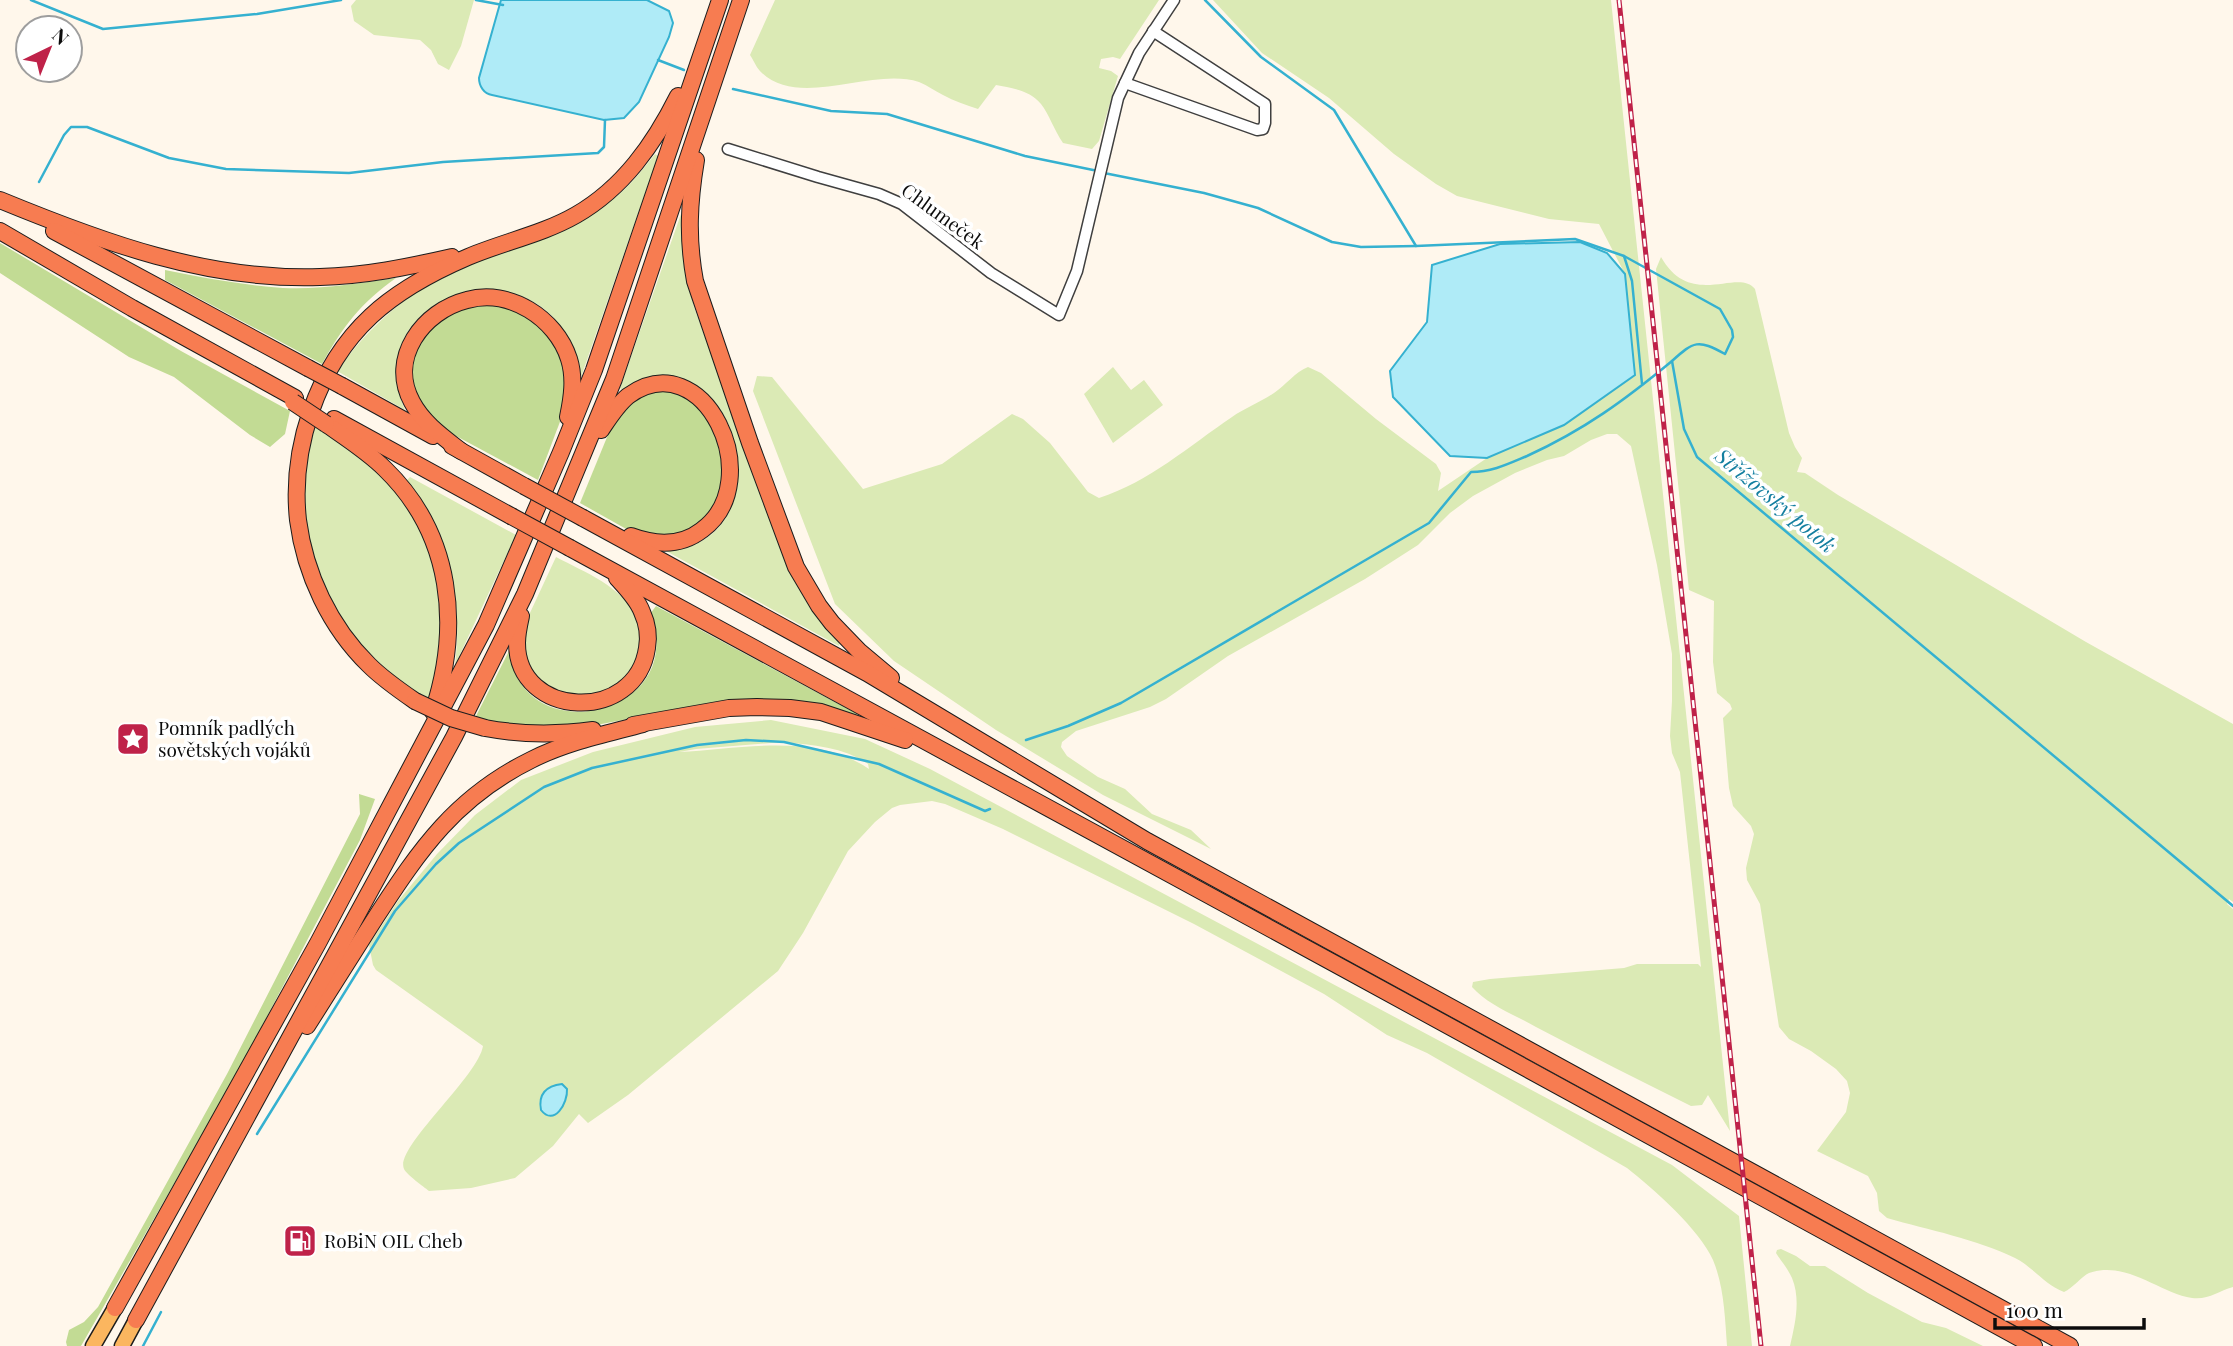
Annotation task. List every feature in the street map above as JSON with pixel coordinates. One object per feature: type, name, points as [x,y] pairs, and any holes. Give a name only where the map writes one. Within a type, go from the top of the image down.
[{"type":"highway","points":[[115,1308],[318,943],[486,625],[594,370],[720,0]]},
{"type":"highway","points":[[136,1320],[454,737],[525,594],[614,379],[741,0]]},
{"type":"highway","points":[[643,724],[548,735],[517,734],[451,718],[415,701],[369,665],[342,632],[315,584],[300,534],[296,488],[298,458],[322,380],[352,335],[411,285],[492,247],[576,215],[606,195],[624,179],[657,136],[710,27]]},
{"type":"highway","points":[[700,124],[689,227],[695,281],[759,469],[796,566],[825,614],[860,652],[892,679],[991,746]]},
{"type":"highway","points":[[0,201],[132,250],[193,266],[251,275],[308,278],[356,275],[415,265],[492,247]]},
{"type":"highway","points":[[0,201],[855,666],[1147,841],[2070,1346]]},
{"type":"highway","points":[[0,231],[263,380],[327,420],[611,570],[2034,1346]]},
{"type":"highway","points":[[461,451],[423,419],[411,400],[404,378],[405,358],[421,327],[440,311],[468,299],[496,298],[532,311],[551,327],[569,359],[573,378],[561,452]]},
{"type":"highway","points":[[583,458],[613,411],[627,397],[641,389],[668,385],[692,393],[715,415],[727,442],[730,470],[726,494],[717,516],[696,535],[683,540],[668,544],[640,540],[583,518]]},
{"type":"highway","points":[[327,420],[372,457],[401,486],[435,545],[442,570],[449,611],[448,653],[438,697],[419,754]]},
{"type":"highway","points":[[525,594],[517,643],[523,671],[530,682],[542,692],[559,700],[580,704],[605,699],[626,688],[636,677],[646,655],[648,641],[644,614],[611,570]]},
{"type":"highway","points":[[253,1106],[431,837],[449,817],[492,782],[532,759],[643,724],[701,712],[757,707],[821,712],[948,755]]},
{"type":"main road","points":[[93,1346],[115,1308]]},
{"type":"main road","points":[[122,1346],[136,1320]]},
{"type":"street","points":[[1153,31],[1265,104],[1263,129],[1257,130],[1125,83],[1139,53],[1153,31],[1174,0]]},
{"type":"street","name":"Chlumeček","points":[[728,149],[898,202],[991,273],[1059,315],[1077,271],[1118,98],[1125,83]]},
{"type":"green space","points":[[356,0],[474,0],[461,46],[449,70],[438,64],[431,50],[420,40],[374,35],[354,21],[351,6]]},
{"type":"green space","points":[[775,0],[1159,0],[1120,59],[1101,59],[1099,68],[1118,76],[1099,141],[1092,149],[1063,143],[1037,99],[1008,87],[996,85],[978,109],[951,99],[919,82],[900,79],[880,79],[816,88],[778,83],[760,71],[750,55]]},
{"type":"green space","points":[[1213,0],[1611,0],[1730,1131],[1708,1095],[1702,1105],[1691,1106],[1502,1009],[1472,987],[1473,982],[1490,979],[1624,968],[1637,964],[1698,964],[1701,967],[1680,772],[1672,753],[1670,736],[1672,654],[1657,565],[1631,446],[1617,434],[1607,434],[1591,440],[1564,456],[1515,473],[1473,496],[1450,513],[1418,545],[1365,579],[1228,656],[1166,699],[1150,707],[1076,731],[1062,742],[1061,747],[1067,756],[1098,777],[1125,789],[1152,814],[1191,830],[1211,849],[1103,795],[996,730],[894,661],[835,604],[753,391],[757,376],[772,377],[863,489],[942,464],[1012,414],[1023,419],[1050,443],[1088,492],[1099,498],[1152,473],[1232,417],[1274,393],[1308,367],[1321,373],[1436,464],[1441,473],[1438,491],[1487,458],[1564,425],[1635,375],[1625,274],[1599,224],[1549,219],[1457,196],[1436,184],[1394,154],[1329,98],[1262,53]]},
{"type":"green space","points":[[655,154],[658,156],[581,377],[568,337],[544,309],[514,294],[481,290],[449,298],[422,315],[404,340],[397,372],[405,410],[337,371],[371,330],[410,297],[459,268],[602,206],[624,190]]},
{"type":"green space","points":[[681,214],[685,267],[694,307],[778,538],[840,642],[839,646],[666,551],[698,543],[723,522],[736,494],[738,461],[730,429],[714,401],[690,383],[659,378],[622,390],[620,388]]},
{"type":"green space","points":[[0,243],[181,351],[290,411],[285,434],[270,447],[174,377],[129,357],[0,273]]},
{"type":"green space","points":[[1661,257],[1673,273],[1686,281],[1699,285],[1747,283],[1755,289],[1789,433],[1802,458],[1797,472],[1805,473],[2086,642],[2233,724],[2233,902],[2229,899],[2227,904],[2233,909],[2233,1287],[2208,1296],[2192,1298],[2130,1274],[2103,1270],[2089,1273],[2064,1292],[2015,1258],[2000,1251],[1887,1218],[1879,1211],[1877,1193],[1868,1176],[1817,1151],[1846,1112],[1850,1093],[1847,1081],[1836,1069],[1789,1039],[1779,1027],[1760,904],[1747,880],[1746,868],[1754,834],[1751,826],[1733,806],[1729,788],[1723,718],[1732,709],[1717,693],[1713,662],[1714,601],[1689,590],[1656,269]]},
{"type":"green space","points":[[165,270],[283,288],[325,287],[396,278],[353,316],[322,364],[165,280]]},
{"type":"green space","points":[[496,303],[529,315],[556,343],[567,378],[564,411],[538,480],[445,430],[415,398],[410,359],[416,343],[443,316],[469,304]]},
{"type":"green space","points":[[1113,367],[1131,390],[1144,380],[1163,405],[1113,443],[1084,394]]},
{"type":"green space","points":[[657,390],[679,393],[702,407],[722,443],[721,492],[705,522],[668,538],[628,530],[580,503],[612,425],[630,401]]},
{"type":"green space","points":[[314,425],[334,435],[360,454],[405,502],[428,545],[445,614],[434,702],[404,683],[378,661],[355,636],[336,609],[321,579],[305,514],[308,451]]},
{"type":"green space","points":[[410,477],[516,535],[455,665],[457,613],[449,568],[432,525],[407,480]]},
{"type":"green space","points":[[556,557],[612,588],[630,606],[639,621],[643,639],[641,657],[614,692],[560,696],[527,669],[522,630]]},
{"type":"green space","points":[[656,606],[861,716],[844,711],[732,701],[586,727],[514,728],[475,718],[509,651],[521,683],[543,703],[571,711],[600,709],[627,697],[647,677],[656,649],[650,614]]},
{"type":"green space","points":[[771,720],[865,739],[930,769],[1672,1165],[1739,1216],[1752,1346],[1727,1346],[1720,1280],[1713,1260],[1675,1210],[1627,1168],[1427,1053],[1387,1035],[1324,994],[1194,924],[1003,829],[932,801],[900,805],[875,822],[848,851],[803,933],[778,971],[628,1095],[588,1123],[579,1114],[553,1146],[515,1178],[471,1188],[429,1191],[404,1169],[404,1159],[423,1129],[467,1075],[483,1046],[376,970],[369,945],[398,901],[437,854],[475,815],[521,780],[593,752],[695,727]],"holes":[[[783,742],[849,754],[868,764],[869,769],[825,750],[801,747],[752,746],[679,752]]]},
{"type":"green space","points":[[359,794],[375,799],[360,840],[234,1079],[81,1346],[67,1346],[69,1330],[84,1322],[98,1307],[227,1074],[360,814]]},
{"type":"green space","points":[[1781,1249],[1810,1266],[1825,1266],[1922,1322],[1946,1328],[1983,1346],[1790,1346],[1796,1295],[1792,1278],[1776,1253]]},
{"type":"water","points":[[501,0],[647,0],[669,11],[673,23],[639,102],[624,118],[604,120],[489,94],[482,89],[479,78]]},
{"type":"water","points":[[1580,242],[1607,253],[1625,274],[1635,375],[1564,425],[1487,458],[1450,456],[1393,397],[1390,371],[1427,322],[1432,265],[1500,244]]},
{"type":"water","points":[[562,1084],[567,1089],[563,1106],[555,1115],[546,1115],[541,1110],[542,1095],[548,1089]]},
{"type":"waterway","points":[[31,0],[103,29],[257,14],[341,0]]},
{"type":"waterway","points":[[476,0],[503,5]]},
{"type":"waterway","name":"Střížovský potok","points":[[1205,0],[1261,57],[1334,110],[1416,246],[1575,239],[1624,256],[1720,309],[1733,337],[1725,354],[1697,344],[1672,361],[1684,429],[1697,457],[2233,906]]},
{"type":"waterway","points":[[658,60],[684,70]]},
{"type":"waterway","points":[[733,89],[831,111],[887,114],[1025,156],[1098,171]]},
{"type":"waterway","points":[[39,182],[71,127],[87,127],[169,158],[226,169],[349,173],[443,162],[598,153],[604,147],[605,120]]},
{"type":"waterway","points":[[1104,173],[1204,193],[1258,208],[1332,242],[1361,247],[1416,246]]},
{"type":"waterway","points":[[1624,256],[1632,281],[1642,384]]},
{"type":"waterway","points":[[1026,740],[1068,726],[1121,703],[1429,523],[1471,472],[1506,465],[1567,436],[1620,401],[1672,361]]},
{"type":"waterway","points":[[257,1134],[395,911],[436,864],[459,843],[544,787],[592,768],[697,745],[746,740],[784,742],[879,764],[985,811],[990,809]]},
{"type":"waterway","points":[[143,1346],[161,1312]]},
{"type":"railway","points":[[1619,0],[1761,1346]]},
{"type":"place","name":"Pomník padlých sovětských vojáků","points":[[133,739]]},
{"type":"place","name":"RoBiN OIL Cheb","points":[[300,1241]]}]
